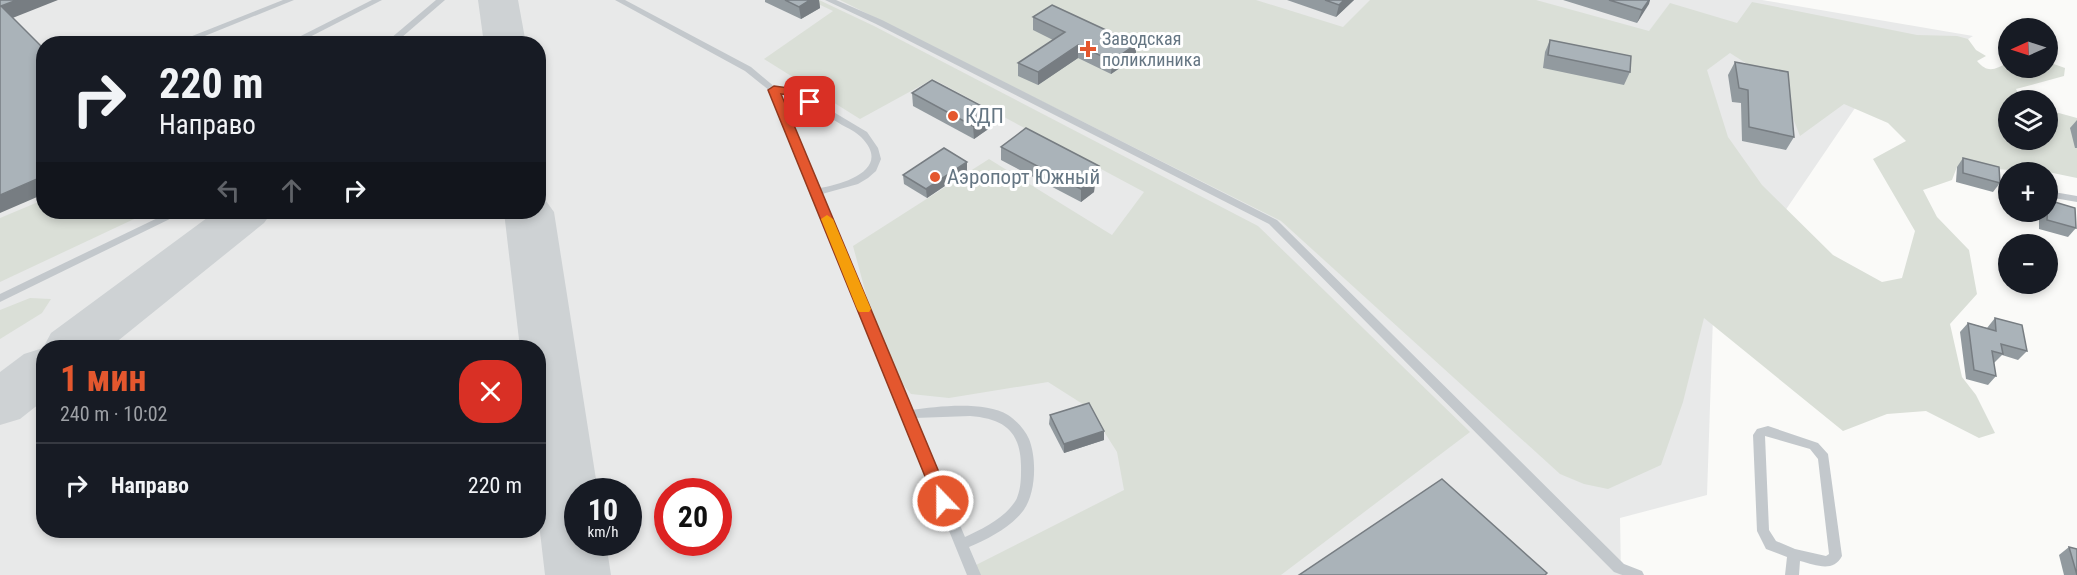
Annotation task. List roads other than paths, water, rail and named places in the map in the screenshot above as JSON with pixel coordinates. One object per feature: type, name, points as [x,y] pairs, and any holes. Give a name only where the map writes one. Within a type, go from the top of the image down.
[{"type":"lane","points":[[197,36],[290,0]]},
{"type":"lane","points":[[305,36],[378,0]]},
{"type":"lane","points":[[398,36],[441,0]]},
{"type":"lane","points":[[619,0],[748,69],[774,90],[974,575]]},
{"type":"lane","points":[[829,0],[879,22],[1273,222],[1619,568],[1637,575]]},
{"type":"lane","points":[[774,90],[792,91],[864,134],[873,143],[877,156],[875,165],[864,177],[842,188],[816,192]]},
{"type":"lane","points":[[2058,196],[2077,199]]},
{"type":"lane","points":[[0,298],[163,219]]},
{"type":"lane","points":[[908,415],[929,411],[952,411],[1002,417],[1024,439],[1028,477],[1020,506],[988,533],[961,545]]},
{"type":"lane","points":[[1768,431],[1814,447],[1824,457],[1836,556],[1828,562],[1794,554],[1771,545],[1763,531],[1759,435],[1761,432],[1768,431]]},
{"type":"lane","points":[[1792,575],[1794,554]]},
{"type":"place","name":"Заводская поликлиника","points":[[1088,49]]},
{"type":"place","name":"КДП","points":[[953,116]]},
{"type":"place","name":"Аэропорт Южный","points":[[935,177]]}]
